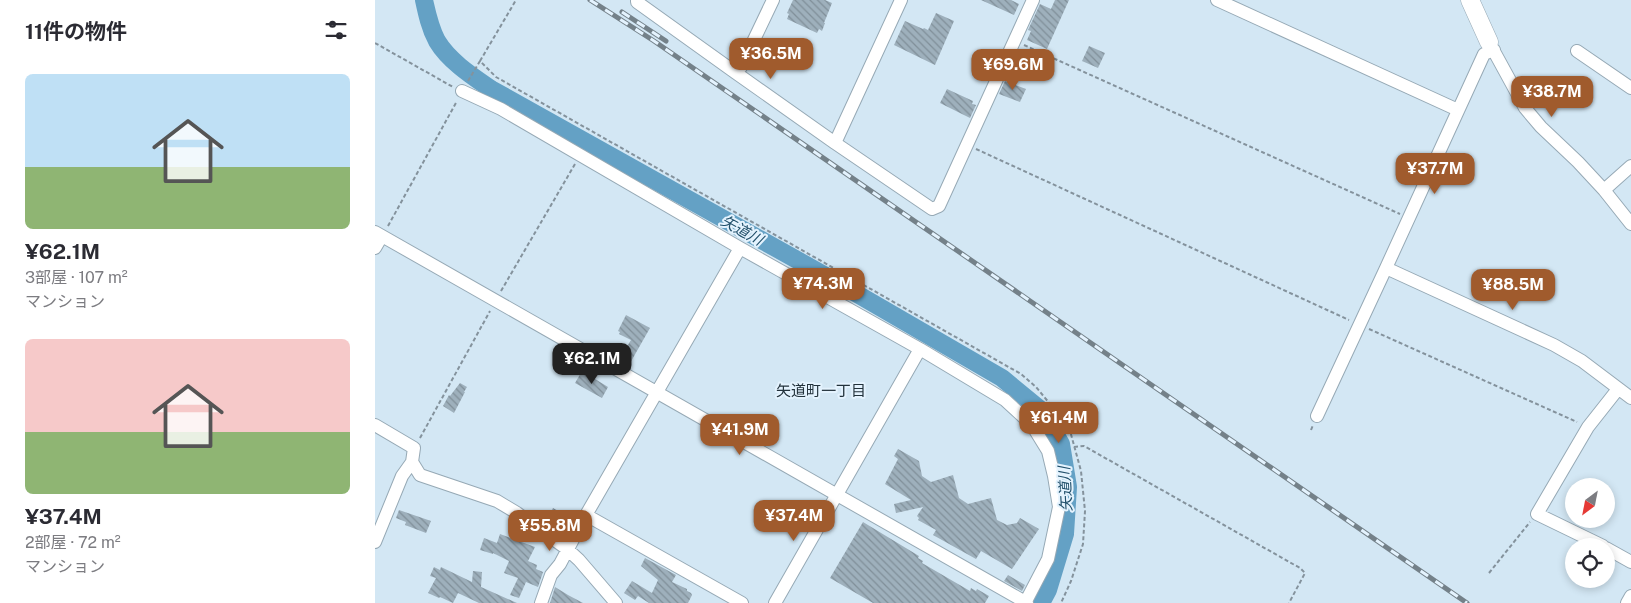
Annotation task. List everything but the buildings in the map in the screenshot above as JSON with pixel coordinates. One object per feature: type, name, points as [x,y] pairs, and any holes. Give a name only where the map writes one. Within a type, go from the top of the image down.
[{"type":"street","points":[[637,0],[637,2],[835,143],[932,209],[939,206],[1033,0]]},
{"type":"street","points":[[737,73],[773,0]]},
{"type":"street","points":[[835,143],[901,0]]},
{"type":"street","points":[[1217,0],[1458,110]]},
{"type":"street","points":[[1470,0],[1491,46],[1525,108],[1541,127],[1604,190],[1631,224]]},
{"type":"street","points":[[1317,416],[1387,268],[1484,54],[1491,46]]},
{"type":"street","points":[[1577,51],[1631,88]]},
{"type":"street","points":[[375,248],[378,234],[1026,603],[1048,559],[1059,507],[1048,451],[1032,425],[1005,400],[920,349],[740,248],[501,109],[462,91]]},
{"type":"street","points":[[1604,190],[1631,166]]},
{"type":"street","points":[[541,603],[551,575],[740,248]]},
{"type":"street","points":[[1387,268],[1554,344],[1582,361],[1631,398]]},
{"type":"street","points":[[775,603],[920,349]]},
{"type":"street","points":[[1586,538],[1537,514],[1588,427],[1618,389]]},
{"type":"street","points":[[375,425],[414,448],[411,462],[402,476],[375,542]]},
{"type":"street","points":[[411,462],[420,475],[497,501],[517,513],[567,549],[616,603]]},
{"type":"street","points":[[586,514],[742,603]]},
{"type":"street","points":[[1615,553],[1631,562]]},
{"type":"street","points":[[1627,603],[1631,596]]},
{"type":"path","points":[[480,62],[516,0]]},
{"type":"path","points":[[1015,40],[1409,218]]},
{"type":"path","points":[[375,43],[462,91],[378,234]]},
{"type":"path","points":[[967,145],[1588,427]]},
{"type":"path","points":[[1074,447],[1084,446],[1300,568],[1305,573],[1289,603]]},
{"type":"path","points":[[1489,573],[1537,514]]},
{"type":"waterway","name":"矢道川","points":[[424,0],[432,31],[442,48],[461,68],[491,89],[833,280],[1002,378],[1042,411],[1061,444],[1068,487],[1065,534],[1048,590],[1041,603]]},
{"type":"railway","points":[[590,0],[654,41],[1467,603]]},
{"type":"railway","points":[[622,12],[666,41]]},
{"type":"district","name":"矢道町一丁目","points":[[821,390]]}]
